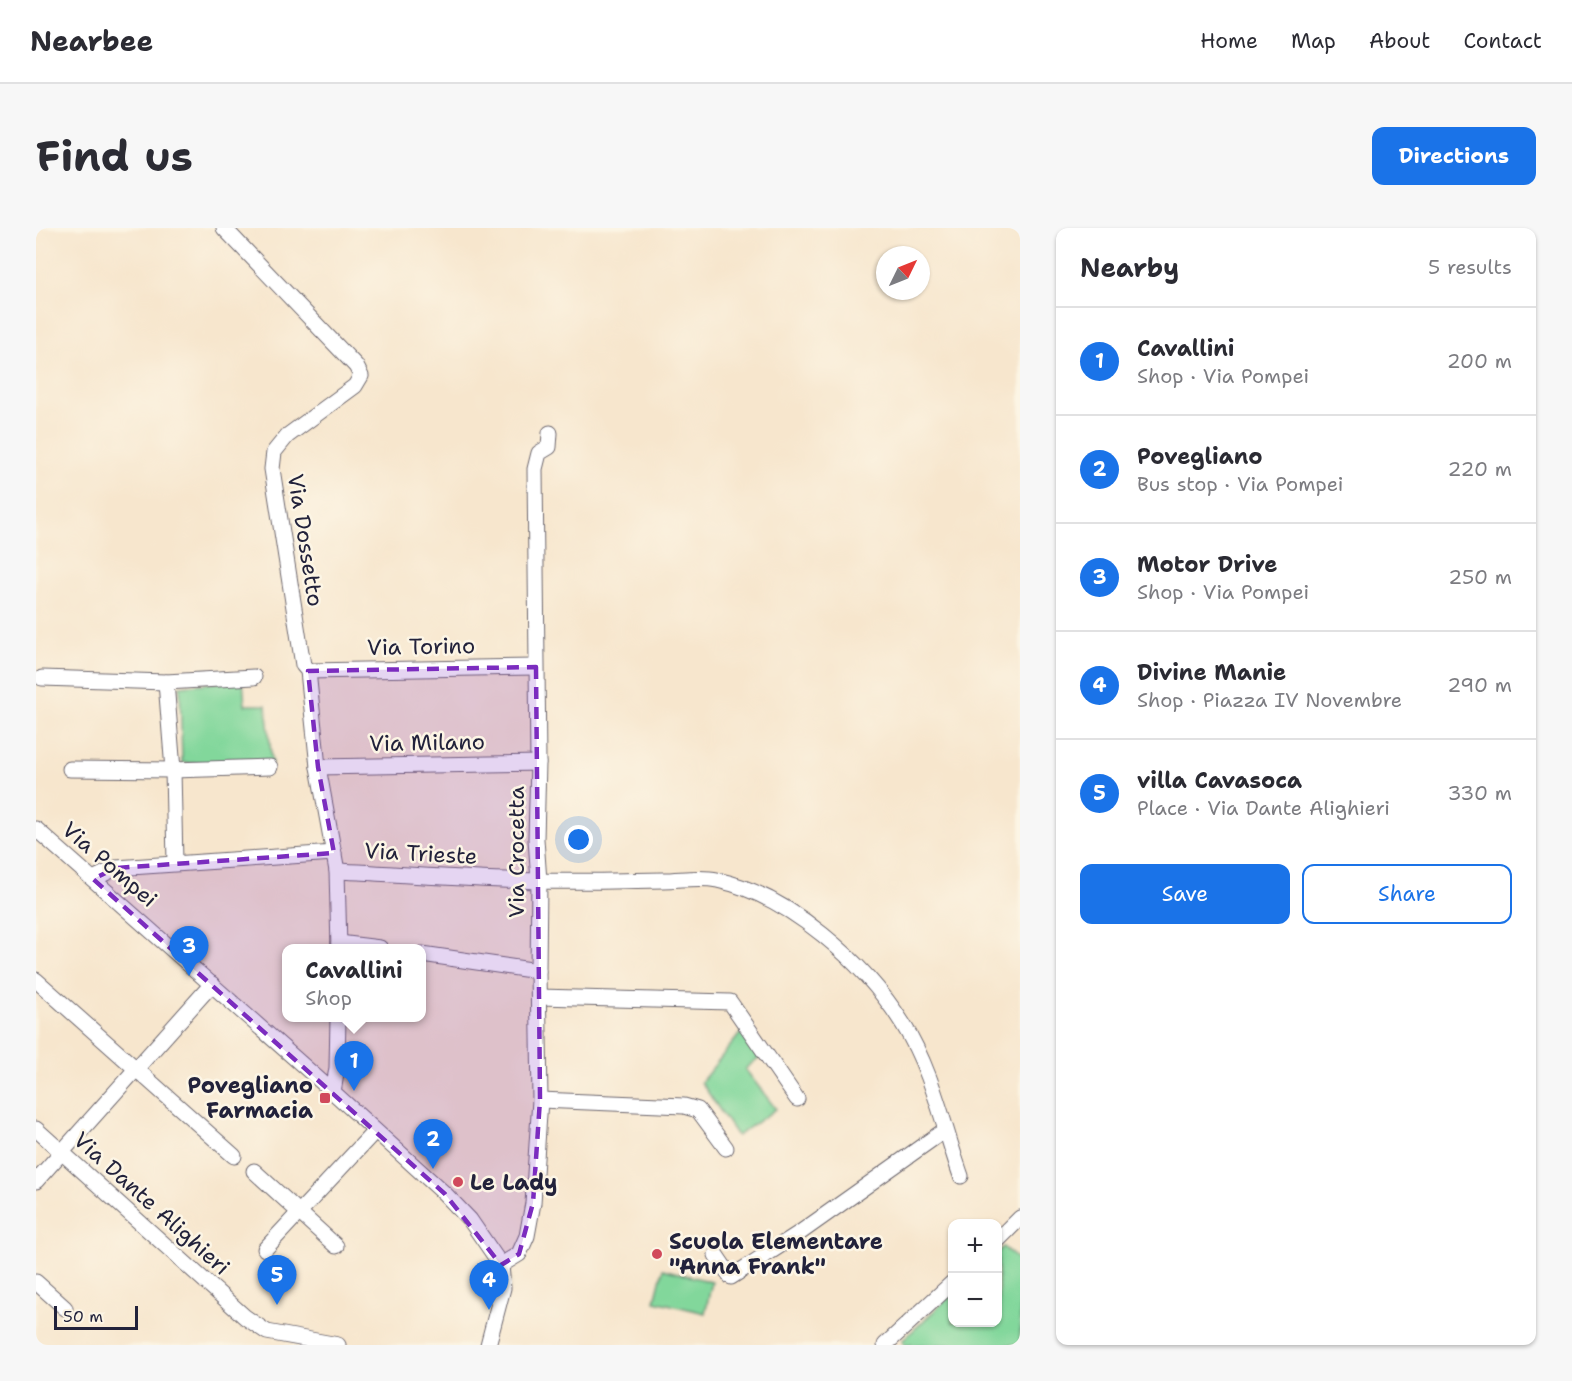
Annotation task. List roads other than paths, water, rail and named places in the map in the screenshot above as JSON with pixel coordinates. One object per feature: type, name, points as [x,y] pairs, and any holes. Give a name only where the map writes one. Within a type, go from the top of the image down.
[{"type":"street","name":"Via Dossetto","points":[[224,228],[356,366],[361,376],[355,386],[287,436],[274,452],[272,469],[303,665],[308,671],[318,767],[337,871],[339,944]]},
{"type":"street","name":"Via Crocetta","points":[[501,1265],[519,1254],[527,1236],[533,1203],[540,1100],[539,881],[536,840],[538,763],[535,469],[539,453],[549,447],[550,433]]},
{"type":"street","name":"Via Torino","points":[[308,671],[536,667]]},
{"type":"street","points":[[42,678],[166,682],[254,677]]},
{"type":"street","points":[[166,682],[173,770],[175,863]]},
{"type":"street","name":"Via Milano","points":[[318,767],[538,763]]},
{"type":"street","points":[[70,769],[173,770],[270,767]]},
{"type":"street","name":"Via Pompei","points":[[36,829],[333,1092],[446,1194],[470,1220],[501,1265],[503,1288],[488,1345]]},
{"type":"street","points":[[93,879],[116,868],[334,853]]},
{"type":"street","name":"Via Trieste","points":[[337,871],[539,881],[716,879],[767,898],[827,940],[869,979],[887,1000],[924,1063],[961,1176]]},
{"type":"street","points":[[426,955],[538,971]]},
{"type":"street","points":[[36,980],[234,1156]]},
{"type":"street","points":[[36,1181],[212,984]]},
{"type":"street","points":[[539,997],[730,1002],[797,1099]]},
{"type":"street","points":[[333,1092],[337,1068],[338,1022]]},
{"type":"street","points":[[540,1100],[684,1107],[698,1110],[726,1148]]},
{"type":"street","name":"Via Dante Alighieri","points":[[36,1129],[245,1317],[267,1332],[339,1345]]},
{"type":"street","points":[[716,1255],[731,1276],[801,1232],[945,1130]]},
{"type":"street","points":[[265,1249],[375,1131]]},
{"type":"street","points":[[254,1171],[336,1246]]},
{"type":"street","points":[[1002,1236],[1020,1218]]},
{"type":"street","points":[[36,1282],[65,1308]]},
{"type":"street","points":[[885,1345],[948,1288]]},
{"type":"place","name":"Motor Drive","points":[[189,976]]},
{"type":"place","name":"Cavallini","points":[[354,1091]]},
{"type":"place","name":"Povegliano Farmacia","points":[[325,1098]]},
{"type":"place","name":"Povegliano","points":[[433,1169]]},
{"type":"place","name":"Le Lady","points":[[458,1182]]},
{"type":"place","name":"Scuola Elementare \"Anna Frank\"","points":[[657,1254]]},
{"type":"place","name":"villa Cavasoca","points":[[277,1305]]},
{"type":"place","name":"Divine Manie","points":[[489,1310]]}]
